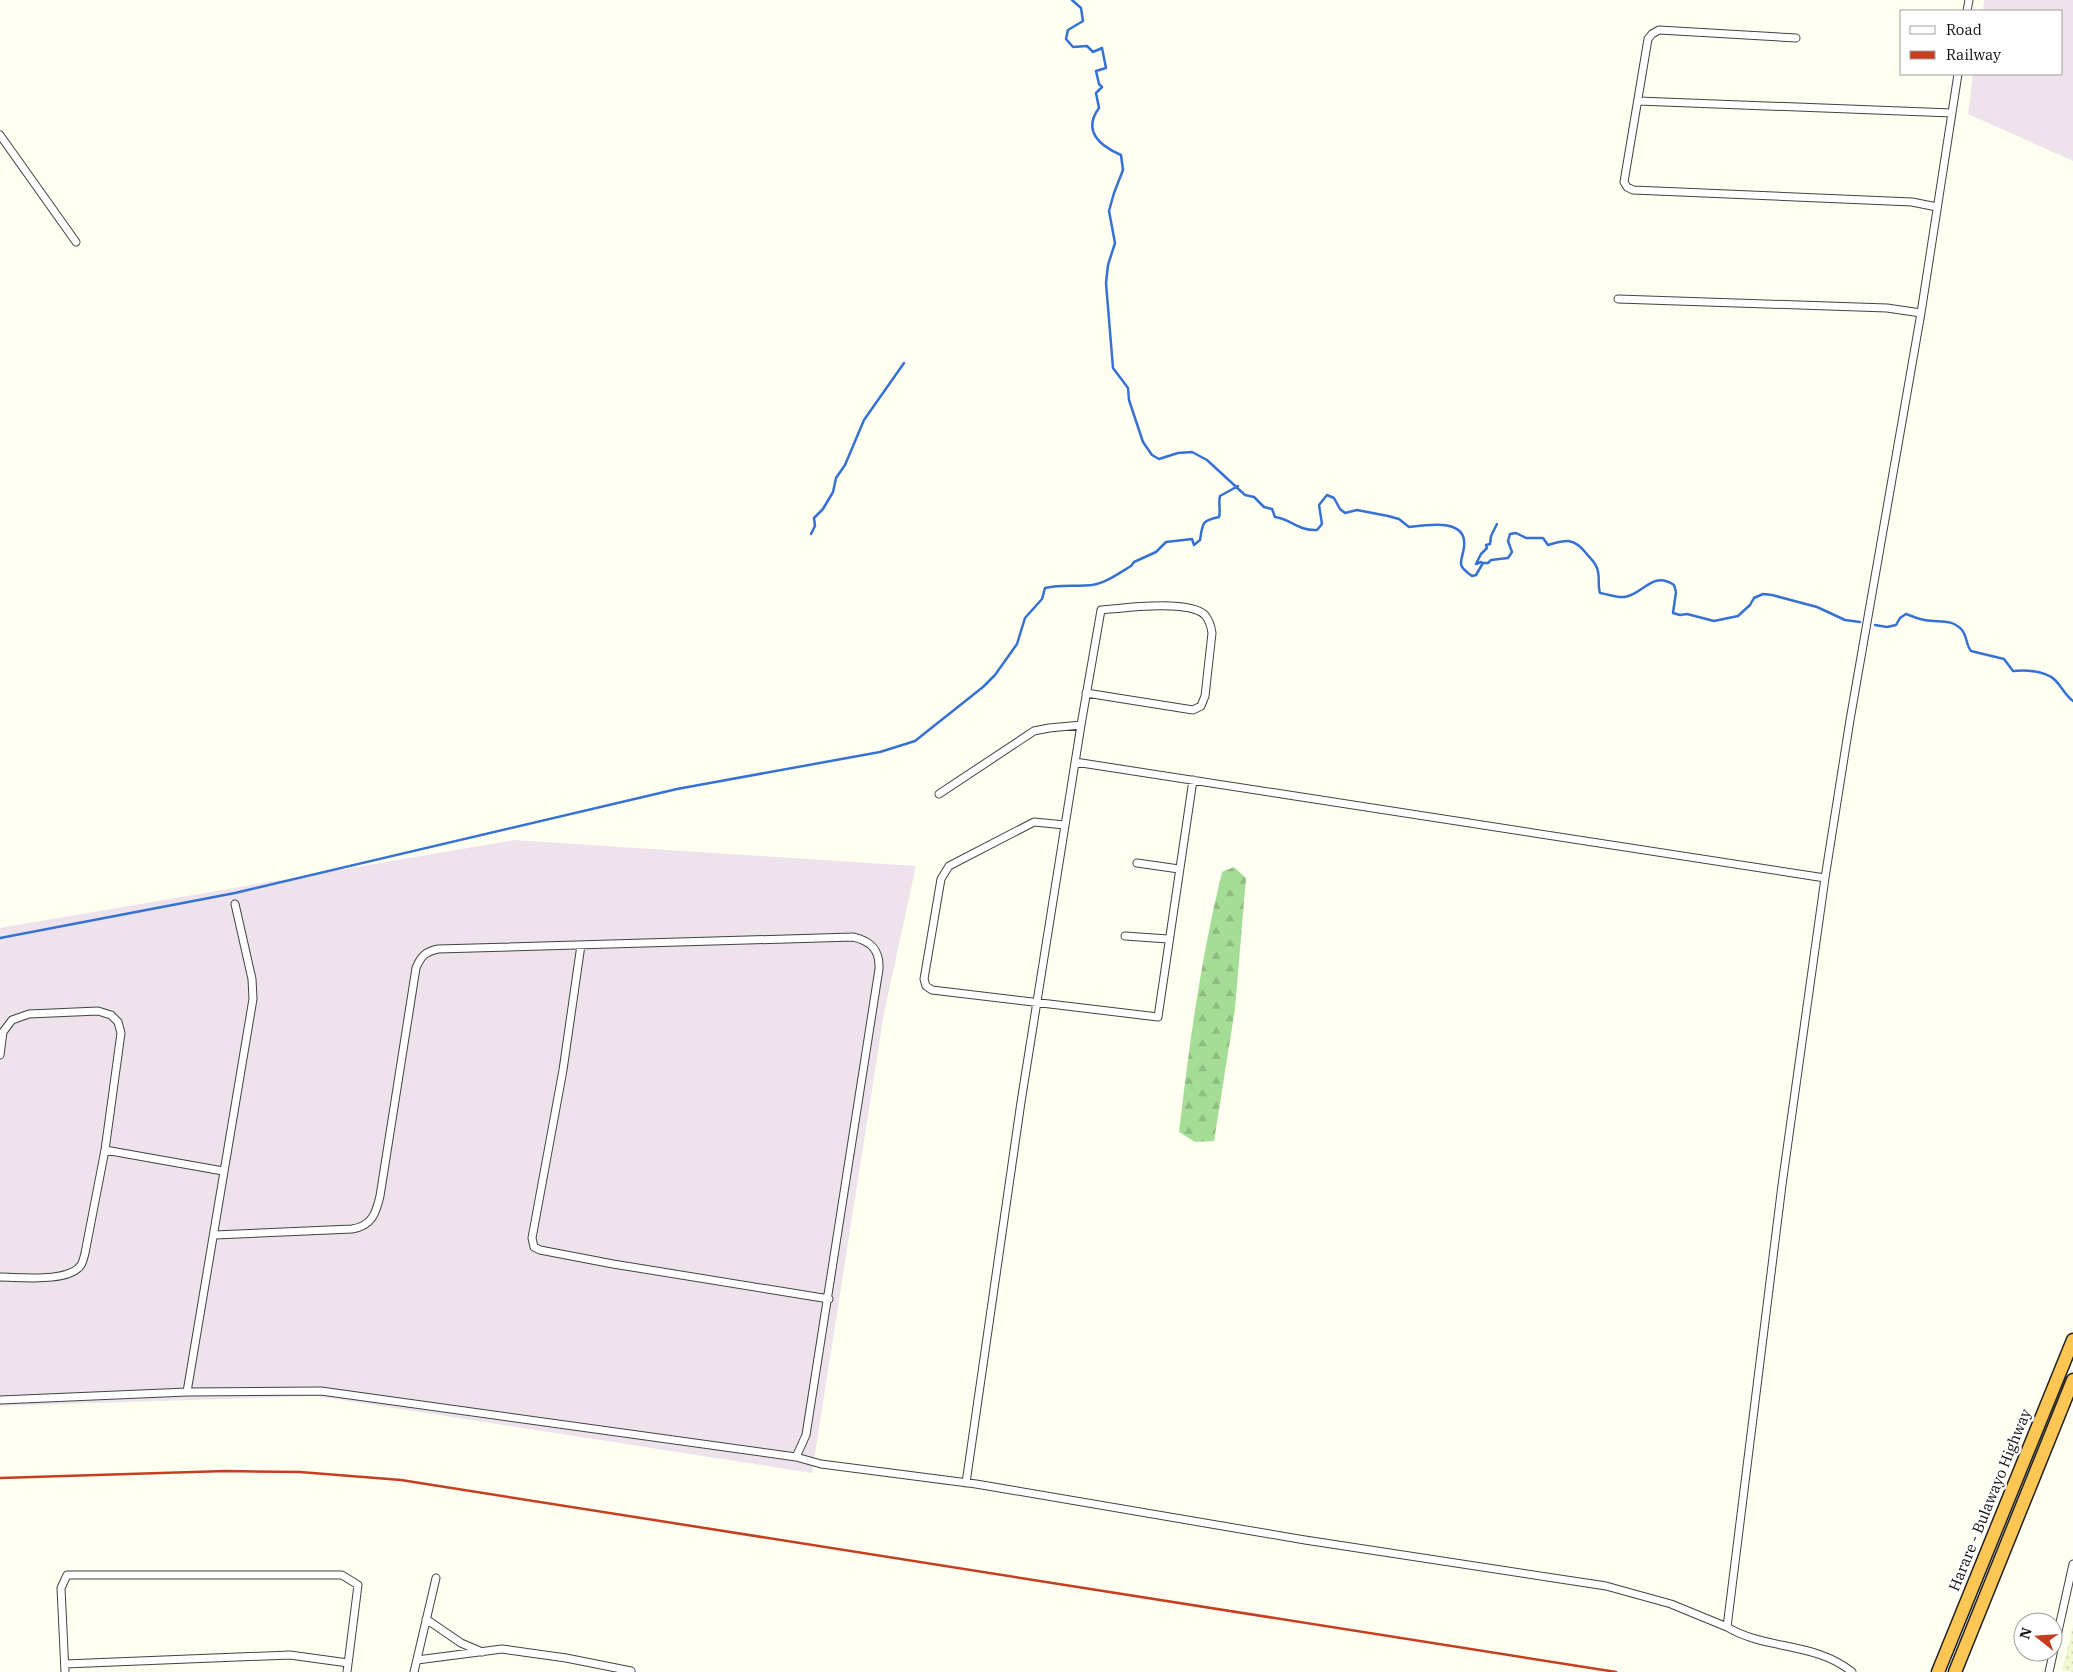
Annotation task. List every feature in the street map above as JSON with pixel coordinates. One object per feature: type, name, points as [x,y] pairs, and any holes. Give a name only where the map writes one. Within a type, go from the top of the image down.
[{"type":"highway","name":"Harare - Bulawayo Highway","points":[[1938,1672],[2073,1340]]},
{"type":"highway","name":"Harare - Bulawayo Highway","points":[[1955,1672],[2073,1380]]},
{"type":"street","points":[[1796,38],[1659,30],[1652,34],[1648,39],[1624,182],[1627,187],[1633,190],[1912,202],[1937,207]]},
{"type":"street","points":[[1727,1627],[1782,1185],[1825,878],[1850,720],[1920,313],[1958,75]]},
{"type":"street","points":[[1638,101],[1952,113]]},
{"type":"street","points":[[1,139],[76,242]]},
{"type":"street","points":[[1618,299],[1887,308],[1920,313]]},
{"type":"street","points":[[966,1483],[1037,1002],[1080,725],[1101,610],[1158,606],[1192,608],[1204,614],[1212,632],[1205,696],[1201,706],[1193,710],[1086,693]]},
{"type":"street","points":[[939,794],[1034,731],[1080,725]]},
{"type":"street","points":[[1075,762],[1825,878]]},
{"type":"street","points":[[1065,825],[1034,822],[949,866],[941,880],[924,979],[926,986],[932,990],[1158,1017],[1168,939],[1193,780]]},
{"type":"street","points":[[1137,863],[1179,869]]},
{"type":"street","points":[[187,1392],[215,1235],[223,1172],[253,999],[252,979],[235,904]]},
{"type":"street","points":[[1125,936],[1168,939]]},
{"type":"street","points":[[215,1235],[352,1229],[361,1228],[369,1223],[374,1216],[380,1196],[416,968],[420,958],[426,951],[438,948],[853,937],[862,939],[876,949],[880,958],[879,968],[829,1299],[806,1435],[796,1457]]},
{"type":"street","points":[[581,945],[563,1070],[532,1238],[534,1246],[540,1250],[613,1264],[829,1299]]},
{"type":"street","points":[[0,1055],[3,1032],[12,1020],[29,1014],[98,1011],[112,1015],[118,1022],[121,1033],[105,1150],[81,1266],[72,1273],[57,1277],[0,1277]]},
{"type":"street","points":[[105,1150],[223,1172]]},
{"type":"street","points":[[0,1400],[187,1392],[321,1391],[796,1457],[821,1464],[966,1483],[1295,1538],[1606,1586],[1671,1604],[1742,1635],[1830,1657],[1852,1672]]},
{"type":"street","points":[[2049,1672],[2073,1564]]},
{"type":"street","points":[[65,1672],[61,1588],[66,1575],[342,1575],[358,1586],[347,1672]]},
{"type":"street","points":[[414,1672],[436,1578]]},
{"type":"street","points":[[426,1619],[461,1643],[483,1652]]},
{"type":"street","points":[[417,1660],[502,1649],[566,1658],[632,1672]]},
{"type":"street","points":[[65,1664],[290,1655],[348,1663]]},
{"type":"shaded area","points":[[1984,0],[2073,0],[2073,161],[1968,114],[1973,75],[2063,75],[2063,10],[1983,10]]},
{"type":"shaded area","points":[[514,840],[916,866],[884,1013],[812,1473],[316,1396],[0,1406],[0,928]]},
{"type":"green space","points":[[1234,867],[1246,878],[1235,1009],[1214,1141],[1195,1142],[1179,1132],[1191,1034],[1208,937],[1222,872]]},
{"type":"green space","points":[[2073,1626],[2073,1672],[2062,1670]]},
{"type":"waterway","points":[[1072,0],[1081,8],[1083,21],[1068,30],[1066,39],[1073,47],[1087,46],[1093,52],[1102,48],[1106,68],[1096,71],[1099,84],[1102,87],[1096,93],[1099,108],[1094,116],[1093,131],[1100,142],[1121,155],[1123,170],[1109,211],[1115,243],[1108,265],[1106,283],[1113,368],[1128,388],[1129,400],[1143,442],[1152,455],[1159,459],[1178,453],[1192,452],[1207,460],[1245,495],[1254,497],[1264,507],[1272,509],[1275,517],[1305,529],[1317,530],[1322,524],[1319,505],[1327,495],[1334,498],[1340,509],[1345,513],[1357,510],[1388,516],[1399,519],[1409,527],[1425,525],[1453,527],[1463,537],[1464,547],[1461,566],[1472,576],[1476,575],[1483,563],[1508,558],[1512,552],[1508,541],[1510,534],[1516,533],[1526,538],[1543,538],[1548,545],[1565,541],[1577,544],[1593,561],[1597,569],[1600,593],[1624,597],[1654,582],[1666,581],[1674,585],[1676,592],[1673,613],[1680,615],[1687,614],[1714,621],[1738,616],[1750,605],[1754,598],[1763,594],[1817,607],[1845,620],[1860,622]]},
{"type":"waterway","points":[[811,534],[815,526],[814,518],[823,509],[833,492],[836,478],[845,465],[864,420],[904,363]]},
{"type":"waterway","points":[[0,938],[235,893],[677,789],[880,752],[915,741],[983,687],[995,675],[1017,644],[1025,618],[1042,599],[1045,588],[1092,585],[1102,582],[1131,566],[1134,562],[1156,552],[1166,542],[1192,539],[1194,545],[1200,540],[1204,524],[1209,520],[1219,517],[1220,496],[1238,486]]},
{"type":"waterway","points":[[1483,563],[1476,564],[1481,554],[1487,548],[1486,545],[1490,544],[1491,536],[1497,524]]},
{"type":"waterway","points":[[1875,625],[1887,627],[1896,625],[1900,618],[1906,614],[1922,620],[1954,624],[1964,632],[1971,651],[2004,659],[2013,671],[2035,672],[2051,677],[2073,701]]},
{"type":"railway","points":[[0,1478],[225,1471],[300,1472],[401,1480],[1616,1672]]}]
